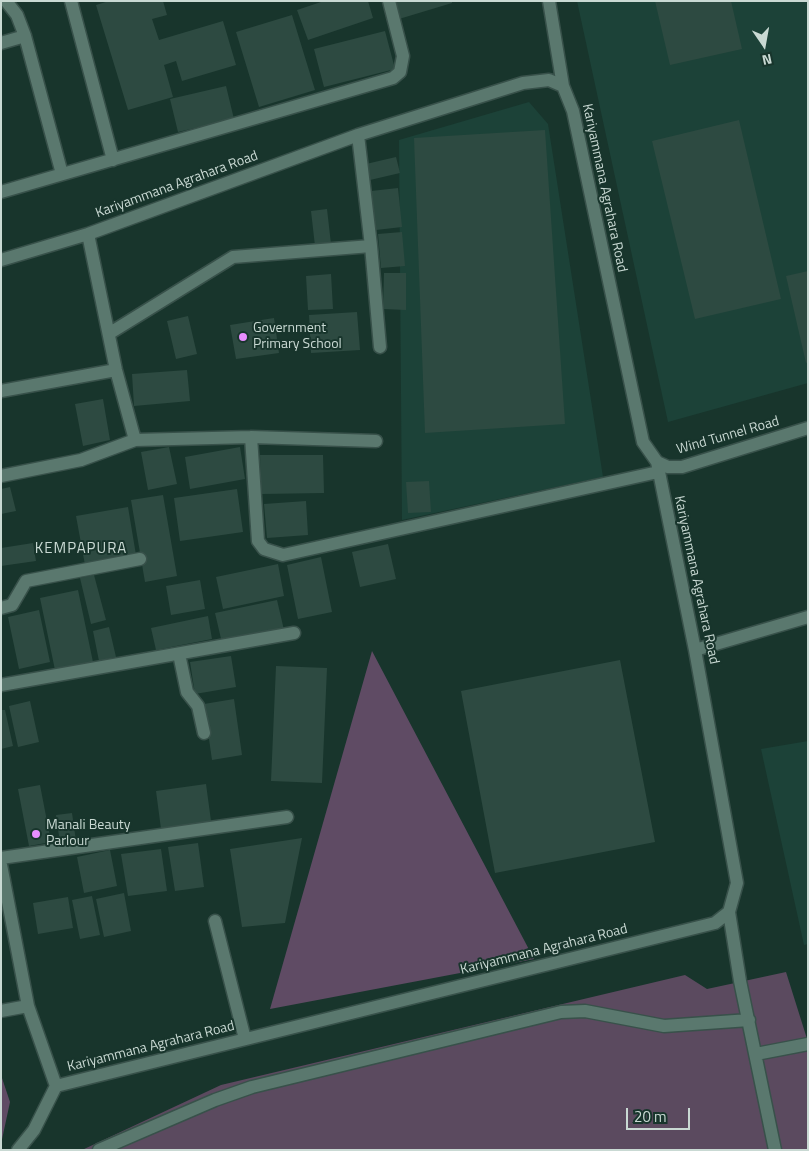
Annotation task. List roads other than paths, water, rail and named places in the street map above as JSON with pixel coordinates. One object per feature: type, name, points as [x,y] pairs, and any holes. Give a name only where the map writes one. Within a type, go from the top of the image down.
[{"type":"street","points":[[6,1],[17,15],[25,36],[62,174]]},
{"type":"street","points":[[71,1],[113,160]]},
{"type":"street","points":[[1,192],[393,78],[400,72],[403,56],[388,1]]},
{"type":"street","points":[[549,1],[564,86]]},
{"type":"street","points":[[1,43],[25,36]]},
{"type":"street","name":"Kariyammana Agrahara Road","points":[[1,260],[88,234],[358,134],[523,83],[549,80],[564,86],[573,111],[643,442],[658,467],[695,650],[737,883],[729,912],[715,923],[56,1086],[34,1130],[18,1150]]},
{"type":"street","points":[[358,134],[380,347]]},
{"type":"street","points":[[88,234],[110,333],[116,370],[135,440]]},
{"type":"street","points":[[110,333],[234,257],[371,246]]},
{"type":"street","points":[[1,391],[116,370]]},
{"type":"street","name":"Wind Tunnel Road","points":[[658,467],[682,467],[808,428]]},
{"type":"street","points":[[251,437],[258,541],[264,549],[274,554],[283,555],[658,467]]},
{"type":"street","points":[[1,476],[81,460],[135,440],[251,437],[376,441]]},
{"type":"street","points":[[1,608],[12,605],[26,581],[140,560]]},
{"type":"street","points":[[695,650],[808,617]]},
{"type":"street","points":[[1,685],[294,633]]},
{"type":"street","points":[[179,654],[187,692],[198,706],[204,733]]},
{"type":"street","points":[[1,858],[287,817]]},
{"type":"street","points":[[1,866],[28,1006],[56,1086]]},
{"type":"street","points":[[729,912],[775,1150]]},
{"type":"street","points":[[214,921],[246,1039]]},
{"type":"street","points":[[1,1004],[28,1006]]},
{"type":"street","points":[[1,1011],[28,1006]]},
{"type":"street","points":[[99,1150],[215,1100],[252,1087],[561,1012],[585,1011],[664,1026],[749,1020]]},
{"type":"street","points":[[756,1054],[808,1044]]},
{"type":"place","name":"Government Primary School","points":[[243,337]]},
{"type":"place","name":"Manali Beauty Parlour","points":[[36,834]]},
{"type":"district","name":"KEMPAPURA","points":[[81,549]]}]
